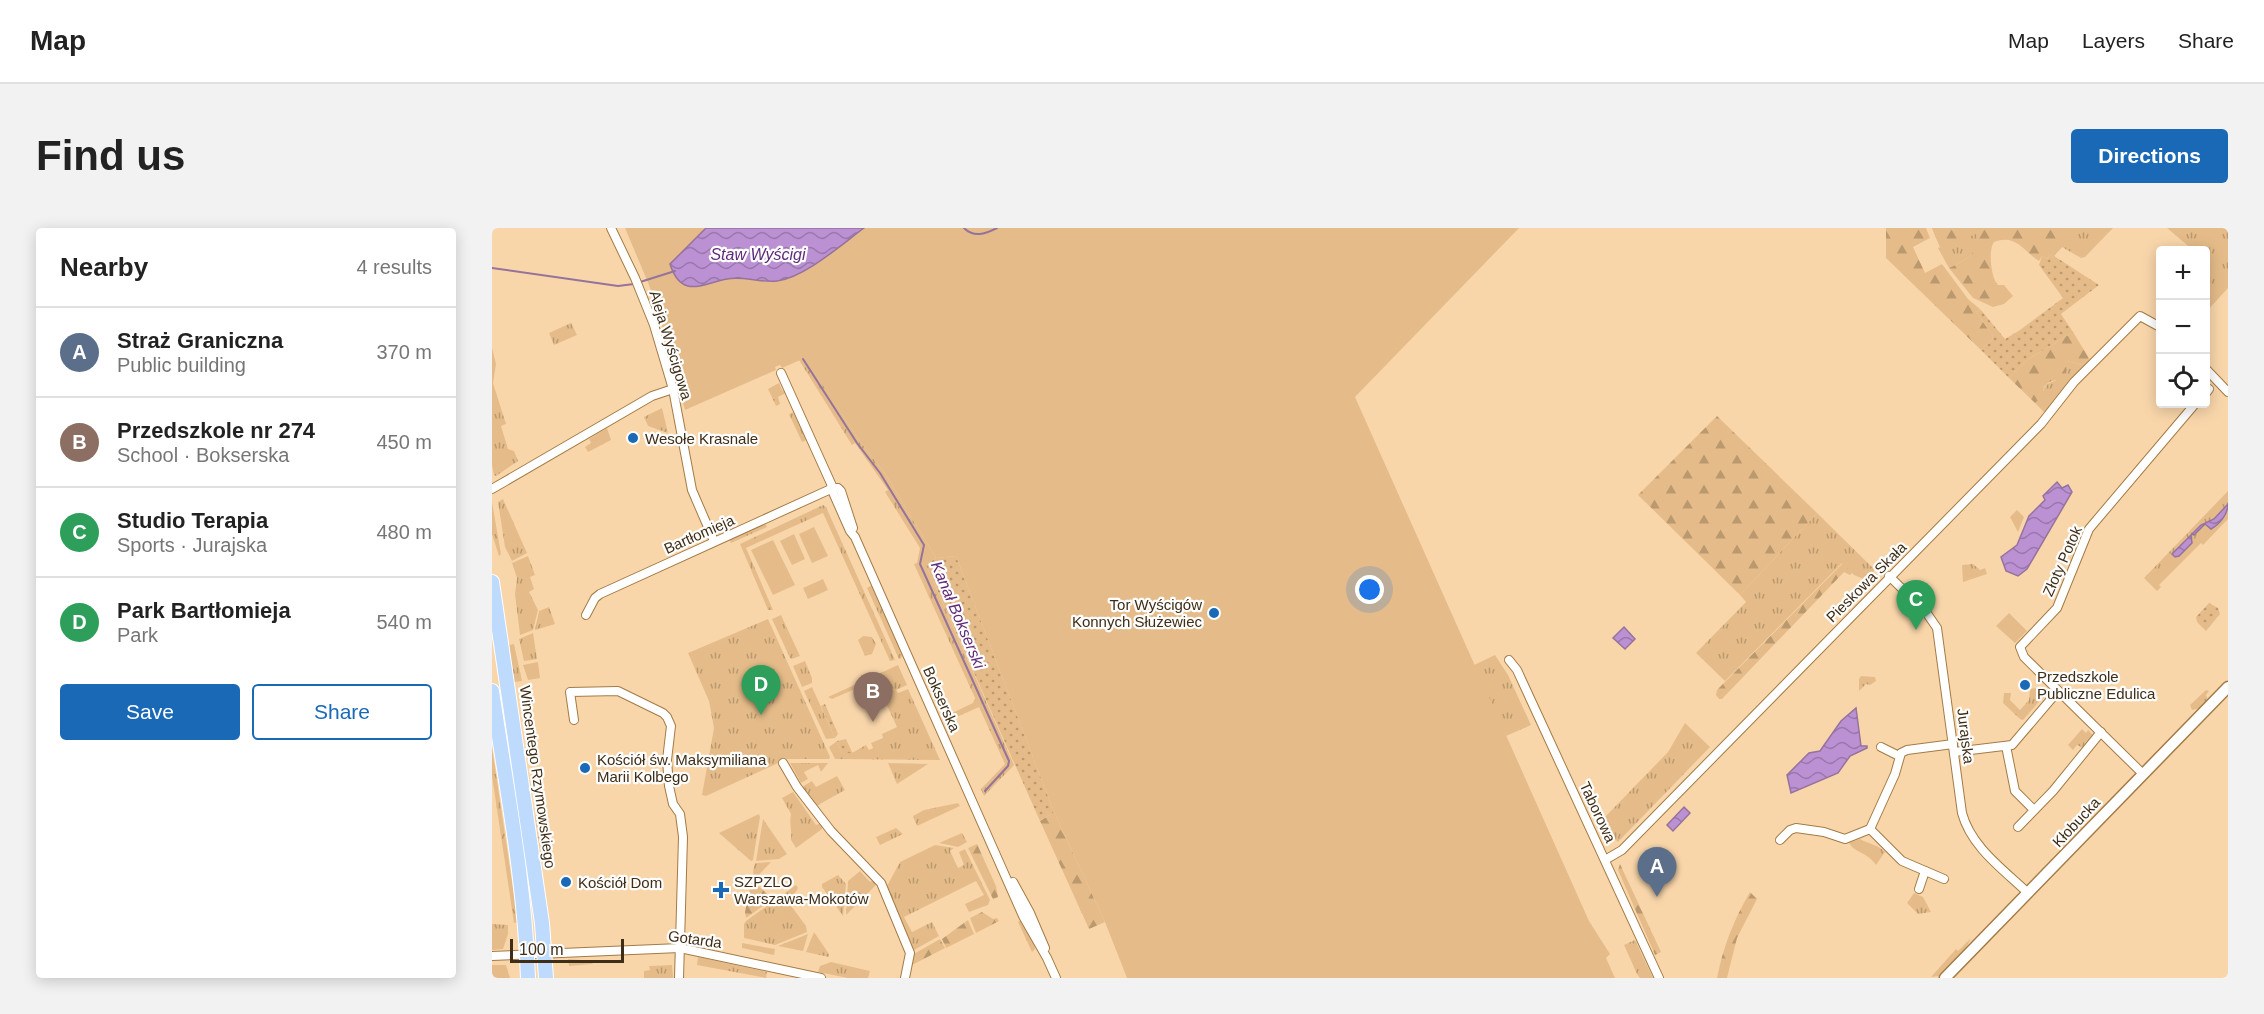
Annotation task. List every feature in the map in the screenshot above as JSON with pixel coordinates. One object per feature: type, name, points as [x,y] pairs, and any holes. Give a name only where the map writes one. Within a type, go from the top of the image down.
[{"type":"main road","name":"Wincentego Rzymowskiego","points":[[492,582],[537,890],[546,978]]},
{"type":"main road","points":[[492,691],[518,868],[528,954],[528,978]]},
{"type":"street","name":"Aleja Wyścigowa","points":[[611,228],[654,325],[673,389],[690,482],[696,503],[714,542]]},
{"type":"street","name":"Pieskowa Skała","points":[[1605,860],[1622,850],[1889,576],[1928,540],[2041,424],[2074,382],[2140,316],[2156,325]]},
{"type":"street","name":"Bokserska","points":[[781,373],[832,488],[839,489],[844,498],[855,537],[1023,916],[1056,978]]},
{"type":"street","points":[[2210,374],[2228,392]]},
{"type":"street","points":[[492,489],[652,396],[673,389]]},
{"type":"street","name":"Złoty Potok","points":[[2143,774],[2022,655],[2021,644],[2057,608],[2089,529],[2192,408]]},
{"type":"street","name":"Bartłomieja","points":[[586,615],[595,598],[600,594],[832,488]]},
{"type":"street","name":"Jurajska","points":[[1889,576],[1926,612],[1937,628],[1962,813],[1967,830],[2028,893]]},
{"type":"street","name":"Taborowa","points":[[1509,660],[1518,670],[1659,978]]},
{"type":"street","name":"Kłobucka","points":[[1945,978],[2228,687]]},
{"type":"street","points":[[1780,840],[1790,830],[1796,828],[1824,832],[1845,839],[1870,829],[1895,774],[1899,756],[1907,750],[2012,745],[2058,691]]},
{"type":"street","points":[[574,720],[570,692],[618,692],[663,712],[671,726],[667,760],[669,786],[673,804],[680,814],[683,837],[679,978]]},
{"type":"street","points":[[2018,827],[2084,755],[2088,746],[2101,732]]},
{"type":"street","points":[[2006,746],[2015,791],[2034,810]]},
{"type":"street","points":[[1881,747],[1899,756]]},
{"type":"street","points":[[783,763],[797,787],[831,831],[880,883],[910,953],[905,978]]},
{"type":"street","points":[[1870,829],[1898,859],[1944,879]]},
{"type":"street","points":[[1919,889],[1925,871]]},
{"type":"street","name":"Gotarda","points":[[492,956],[680,948],[821,978]]},
{"type":"green space","name":"Tor Wyścigów Konnych Służewiec","points":[[625,228],[1519,228],[1355,397],[1589,921],[1610,954],[1606,958],[1615,978],[1127,978],[1105,922],[1054,812],[956,556],[936,558],[884,472],[859,440],[805,358],[782,368],[780,365],[775,367],[776,370],[685,410],[683,403],[685,391],[649,285]]},
{"type":"green space","points":[[1886,228],[1926,228],[1930,238],[1913,247],[1925,273],[1942,264],[1968,299],[1981,310],[1976,312],[1993,336],[1992,340],[1981,350],[1886,258]]},
{"type":"green space","points":[[1932,228],[2113,228],[2085,257],[2081,258],[2062,247],[2054,256],[2015,231],[1978,243],[1970,255],[1949,268],[1938,248],[1940,247]]},
{"type":"green space","points":[[1932,228],[2079,228],[2054,256],[2051,254],[2047,259],[2042,256],[2039,261],[2018,244],[2008,240],[1994,242],[1991,258],[1994,277],[1998,285],[2004,285],[2013,296],[2004,304],[1993,307],[1973,298],[1949,268],[1970,256],[1976,247],[1976,234],[1940,247]]},
{"type":"green space","points":[[2167,228],[2228,228],[2228,288],[2210,308],[2210,246],[2188,246]]},
{"type":"green space","points":[[2051,254],[2099,285],[2061,314],[2073,332],[2027,360],[2009,378],[1981,350],[1992,340],[1993,336],[1976,312],[1981,310],[2005,339],[2063,298],[2039,265],[2042,256],[2047,259]]},
{"type":"green space","points":[[571,323],[577,335],[554,345],[549,333]]},
{"type":"green space","points":[[2073,332],[2089,358],[2083,365],[2067,361],[2065,367],[2067,370],[2060,379],[2049,382],[2044,387],[2042,397],[2035,403],[2009,378],[2027,360]]},
{"type":"green space","points":[[492,348],[496,364],[493,383],[506,424],[501,426],[508,449],[514,451],[518,461],[496,476],[492,465]]},
{"type":"green space","points":[[805,357],[859,440],[884,472],[936,558],[926,565],[1014,765],[984,796],[981,789],[1005,764],[979,707],[950,720],[948,715],[973,703],[975,698],[914,564],[917,563],[920,548],[885,492],[888,490],[855,443],[852,445],[799,360]]},
{"type":"green space","points":[[2089,358],[2045,413],[2035,403],[2045,387],[2055,381],[2067,361],[2083,365]]},
{"type":"green space","points":[[779,383],[786,393],[778,397],[780,404],[776,406],[768,389]]},
{"type":"green space","points":[[662,408],[668,433],[648,426],[644,417]]},
{"type":"green space","points":[[794,412],[807,440],[802,442],[789,414]]},
{"type":"green space","points":[[1717,416],[1817,513],[1740,595],[1638,495]]},
{"type":"green space","points":[[607,428],[611,440],[588,452],[585,447],[591,443],[589,439]]},
{"type":"green space","points":[[2228,491],[2228,519],[2159,585],[2161,587],[2157,591],[2144,578]]},
{"type":"green space","points":[[503,499],[527,553],[512,561],[505,547],[498,502]]},
{"type":"green space","points":[[492,502],[501,554],[499,556],[492,534]]},
{"type":"green space","points":[[823,505],[826,507],[895,660],[890,661],[823,513],[746,548],[773,610],[768,610],[740,544]]},
{"type":"green space","points":[[2017,510],[2024,517],[2018,532],[2010,517]]},
{"type":"green space","points":[[1817,513],[1875,570],[1864,579],[1854,575],[1842,563],[1725,681],[1696,653],[1746,602],[1740,595]]},
{"type":"green space","points":[[765,523],[767,527],[731,543],[729,539]]},
{"type":"green space","points":[[814,527],[828,556],[812,563],[799,534]]},
{"type":"green space","points":[[794,534],[805,559],[792,565],[780,541]]},
{"type":"green space","points":[[773,540],[795,585],[773,595],[751,550]]},
{"type":"green space","points":[[528,556],[535,575],[530,577],[534,589],[529,592],[538,610],[533,630],[520,635],[515,594],[517,578],[512,563]]},
{"type":"green space","points":[[956,556],[1054,812],[1040,821],[926,565],[936,558]]},
{"type":"green space","points":[[1843,563],[1852,573],[1850,575],[1844,572],[1722,699],[1719,699],[1716,695],[1717,690]]},
{"type":"green space","points":[[1973,564],[1980,570],[1985,568],[1987,574],[1963,582],[1962,565]]},
{"type":"green space","points":[[823,579],[828,590],[808,599],[803,588]]},
{"type":"green space","points":[[872,585],[903,654],[899,659],[867,588]]},
{"type":"green space","points":[[2209,603],[2218,608],[2220,614],[2206,631],[2197,622],[2196,617]]},
{"type":"green space","points":[[549,607],[555,624],[535,630],[539,611]]},
{"type":"green space","points":[[2009,613],[2027,631],[2015,643],[1996,626]]},
{"type":"green space","points":[[781,615],[800,656],[792,659],[772,619]]},
{"type":"green space","points":[[768,619],[830,757],[829,759],[787,759],[706,796],[702,795],[714,728],[709,701],[688,653]]},
{"type":"green space","points":[[533,633],[537,659],[524,661],[519,639]]},
{"type":"green space","points":[[863,636],[872,637],[876,644],[872,654],[865,656],[858,640]]},
{"type":"green space","points":[[514,644],[522,681],[514,682],[509,645]]},
{"type":"green space","points":[[1495,655],[1508,675],[1531,725],[1506,736],[1474,665]]},
{"type":"green space","points":[[805,661],[812,683],[802,687],[793,666]]},
{"type":"green space","points":[[538,662],[540,678],[528,680],[523,665]]},
{"type":"green space","points":[[898,665],[907,685],[896,690],[898,693],[908,689],[940,760],[835,759],[829,747],[837,741],[842,753],[852,753],[866,745],[869,750],[873,748],[871,743],[883,738],[882,734],[897,727],[878,691],[867,696],[862,686],[832,699],[828,697]]},
{"type":"green space","points":[[1861,676],[1875,677],[1876,681],[1870,685],[1866,684],[1859,691]]},
{"type":"green space","points":[[812,687],[835,738],[826,739],[804,691]]},
{"type":"green space","points":[[2036,688],[2044,696],[2023,720],[2003,703],[2004,693],[2011,693],[2010,700],[2020,710],[2029,700],[2030,689]]},
{"type":"green space","points":[[2206,690],[2209,691],[2206,695],[2208,700],[2200,708],[2192,710],[2190,705]]},
{"type":"green space","points":[[825,704],[838,734],[835,738],[821,706]]},
{"type":"green space","points":[[1685,723],[1710,747],[1618,842],[1605,829],[1605,817],[1668,752]]},
{"type":"green space","points":[[2082,729],[2086,733],[2088,730],[2093,735],[2083,748],[2077,745],[2073,750],[2068,745]]},
{"type":"green space","points":[[846,739],[853,753],[842,753],[837,741]]},
{"type":"green space","points":[[492,747],[518,922],[514,923],[492,776]]},
{"type":"green space","points":[[790,763],[828,763],[821,772],[818,765],[804,772],[808,779],[801,783]]},
{"type":"green space","points":[[888,763],[928,764],[897,784]]},
{"type":"green space","points":[[837,776],[845,790],[818,805],[815,805],[802,787],[812,781],[816,787]]},
{"type":"green space","points":[[793,792],[816,825],[821,823],[823,826],[796,848],[791,840],[791,814],[782,798]]},
{"type":"green space","points":[[958,803],[960,806],[917,826],[913,816],[924,810]]},
{"type":"green space","points":[[1054,812],[1105,922],[1089,929],[1040,821]]},
{"type":"green space","points":[[539,813],[547,868],[543,868],[535,817]]},
{"type":"green space","points":[[759,814],[753,860],[751,861],[719,833]]},
{"type":"green space","points":[[763,819],[787,854],[779,859],[756,861]]},
{"type":"green space","points":[[896,828],[903,834],[880,845],[876,837]]},
{"type":"green space","points":[[962,833],[967,842],[958,847],[939,843]]},
{"type":"green space","points":[[1860,839],[1885,852],[1876,865],[1849,843]]},
{"type":"green space","points":[[977,844],[996,886],[998,897],[993,899],[968,848]]},
{"type":"green space","points":[[935,845],[954,848],[950,851],[958,868],[964,865],[959,852],[965,849],[990,900],[988,905],[969,912],[965,904],[984,895],[976,881],[904,917],[912,932],[932,922],[939,936],[914,950],[887,886],[900,862]]},
{"type":"green space","points":[[771,862],[756,878],[754,876],[755,863]]},
{"type":"green space","points":[[1620,864],[1661,952],[1655,955],[1618,870]]},
{"type":"green space","points":[[860,871],[876,885],[846,915],[848,881]]},
{"type":"green space","points":[[838,875],[846,884],[843,916],[822,887],[822,884]]},
{"type":"green space","points":[[755,883],[773,899],[746,918],[745,912],[751,884]]},
{"type":"green space","points":[[796,885],[798,888],[789,903],[806,926],[807,932],[775,945],[744,938],[746,921]]},
{"type":"green space","points":[[1750,892],[1757,899],[1737,938],[1727,978],[1717,978],[1730,934]]},
{"type":"green space","points":[[1914,893],[1923,897],[1931,912],[1918,914],[1907,903]]},
{"type":"green space","points":[[982,912],[999,921],[976,933],[970,918]]},
{"type":"green space","points":[[1022,919],[1034,944],[1035,949],[1032,952],[1018,922]]},
{"type":"green space","points":[[968,920],[974,934],[946,948],[942,939]]},
{"type":"green space","points":[[492,924],[508,925],[508,934],[503,949],[492,950]]},
{"type":"green space","points":[[814,932],[829,954],[829,957],[806,952]]},
{"type":"green space","points":[[808,934],[803,951],[778,946]]},
{"type":"green space","points":[[1971,938],[1966,948],[1939,976],[1931,977],[1956,949],[1958,951]]},
{"type":"green space","points":[[940,939],[945,948],[910,966],[912,955]]},
{"type":"green space","points":[[1635,940],[1653,978],[1640,978],[1637,974],[1624,945]]},
{"type":"green space","points":[[742,943],[775,949],[774,955],[742,948]]},
{"type":"green space","points":[[698,957],[767,972],[766,978],[697,965]]},
{"type":"green space","points":[[568,959],[595,961],[592,964],[569,966]]},
{"type":"green space","points":[[831,962],[870,971],[868,978],[848,978],[818,972],[820,966]]},
{"type":"green space","points":[[492,965],[506,965],[510,978],[492,978]]},
{"type":"green space","points":[[672,965],[673,978],[644,978],[644,971],[650,970],[649,966]]},
{"type":"water","name":"Staw Wyścigi","points":[[706,228],[864,228],[811,267],[788,278],[771,281],[733,278],[701,286],[686,285],[680,282],[670,264]]},
{"type":"water","points":[[2057,482],[2062,488],[2068,485],[2072,492],[2027,569],[2018,576],[2006,571],[2001,557],[2017,545],[2029,516],[2045,500],[2043,496]]},
{"type":"water","points":[[2228,504],[2223,518],[2211,529],[2205,524],[2194,535],[2192,534],[2201,525],[2214,519]]},
{"type":"water","points":[[2191,535],[2192,543],[2175,557],[2172,554]]},
{"type":"water","points":[[1624,627],[1635,639],[1625,649],[1613,638]]},
{"type":"water","points":[[1856,708],[1861,746],[1867,746],[1867,748],[1850,756],[1838,773],[1791,793],[1787,775],[1809,753],[1820,751],[1841,721]]},
{"type":"water","points":[[1684,807],[1690,813],[1673,831],[1667,825]]},
{"type":"waterway","points":[[964,228],[972,233],[980,234],[997,228]]},
{"type":"waterway","points":[[492,268],[618,286],[634,284]]},
{"type":"waterway","points":[[640,282],[675,271]]},
{"type":"waterway","name":"Kanał Bokserski","points":[[803,359],[857,443],[880,473],[924,545],[920,564],[1009,761],[1008,766],[985,791]]},
{"type":"place","name":"Wesołe Krasnale","points":[[633,438]]},
{"type":"place","name":"Tor Wyścigów Konnych Służewiec","points":[[1214,613]]},
{"type":"place","name":"Studio Terapia","points":[[1916,630]]},
{"type":"place","name":"Przedszkole Publiczne Edulica","points":[[2025,685]]},
{"type":"place","name":"Park Bartłomieja","points":[[761,715]]},
{"type":"place","name":"Przedszkole nr 274","points":[[873,722]]},
{"type":"place","name":"Kościół św. Maksymiliana Marii Kolbego","points":[[585,768]]},
{"type":"place","name":"Kościół Dom","points":[[566,882]]},
{"type":"place","name":"SZPZLO Warszawa-Mokotów","points":[[721,890]]},
{"type":"place","name":"Straż Graniczna","points":[[1657,897]]}]
